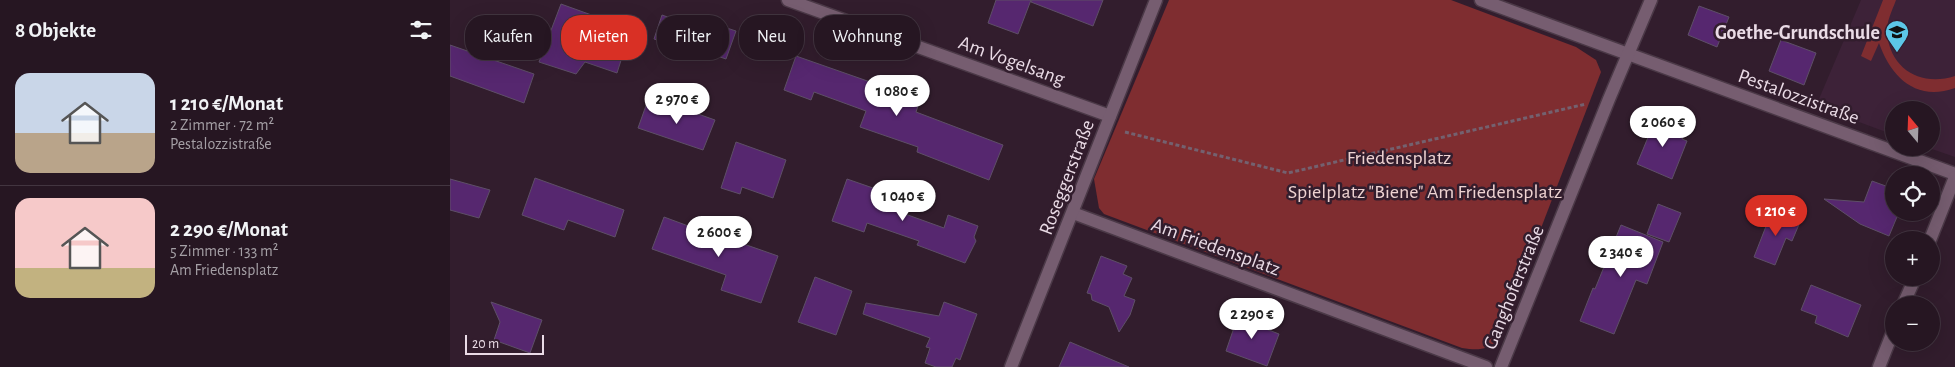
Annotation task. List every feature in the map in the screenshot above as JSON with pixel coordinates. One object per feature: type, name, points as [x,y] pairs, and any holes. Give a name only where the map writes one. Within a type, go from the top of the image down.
[{"type":"street","name":"Am Vogelsang","points":[[788,0],[1108,121]]},
{"type":"street","name":"Roseggerstraße","points":[[1011,367],[1156,0]]},
{"type":"street","points":[[1481,0],[1630,54]]},
{"type":"street","name":"Ganghoferstraße","points":[[1501,367],[1651,0]]},
{"type":"street","name":"Pestalozzistraße","points":[[1630,54],[1955,176]]},
{"type":"street","points":[[1934,231],[1955,176]]},
{"type":"street","name":"Am Friedensplatz","points":[[1073,213],[1486,367]]},
{"type":"street","points":[[1879,367],[1885,351]]},
{"type":"path","points":[[1108,121],[1288,173],[1609,99]]},
{"type":"shaded area","name":"Goethe-Grundschule","points":[[1861,0],[1955,0],[1955,157],[1940,152],[1940,101],[1885,101],[1885,132],[1816,106]]},
{"type":"green space","name":"Friedensplatz","points":[[1169,0],[1451,0],[1576,47],[1596,60],[1601,72],[1498,340],[1481,349],[1462,348],[1104,214],[1099,208],[1094,179]]},
{"type":"green space","points":[[1883,0],[1896,0],[1888,21],[1887,34],[1890,47],[1902,66],[1910,73],[1920,77],[1943,79],[1955,76],[1955,88],[1928,92],[1907,84],[1890,66],[1879,43],[1871,61],[1861,56]]},
{"type":"building","points":[[996,0],[1031,0],[1018,34],[988,23]]},
{"type":"building","points":[[1032,0],[1103,0],[1093,26],[1031,2]]},
{"type":"building","points":[[561,4],[591,15],[561,15],[561,60],[621,60],[617,73],[585,62],[576,74],[539,62],[540,60],[551,60],[551,30]]},
{"type":"building","points":[[1699,6],[1729,17],[1717,47],[1688,35]]},
{"type":"building","points":[[729,29],[736,31],[729,51]]},
{"type":"building","points":[[1781,40],[1816,53],[1804,85],[1769,71]]},
{"type":"building","points":[[450,45],[465,50],[465,60],[493,60],[534,74],[524,103],[450,76]]},
{"type":"building","points":[[804,59],[876,84],[877,81],[921,97],[916,112],[1003,145],[989,180],[917,152],[918,147],[860,127],[866,111],[814,92],[811,100],[784,90],[795,60]]},
{"type":"building","points":[[648,100],[680,111],[681,108],[715,120],[703,150],[638,128]]},
{"type":"building","points":[[1656,118],[1686,129],[1682,139],[1687,141],[1672,179],[1637,164]]},
{"type":"building","points":[[736,142],[786,160],[773,198],[742,187],[740,194],[721,188]]},
{"type":"building","points":[[535,178],[624,210],[615,237],[568,220],[564,230],[522,215]]},
{"type":"building","points":[[450,179],[490,190],[479,218],[450,210]]},
{"type":"building","points":[[847,179],[899,197],[894,210],[944,228],[948,215],[978,226],[974,237],[976,241],[965,263],[917,245],[919,241],[867,223],[864,232],[832,221]]},
{"type":"building","points":[[1872,181],[1885,186],[1885,221],[1895,221],[1891,231],[1885,231],[1885,234],[1860,224],[1824,199],[1864,202]]},
{"type":"building","points":[[1658,204],[1681,213],[1669,242],[1647,234]]},
{"type":"building","points":[[1772,211],[1800,222],[1792,241],[1786,238],[1775,265],[1754,257]]},
{"type":"building","points":[[664,217],[737,244],[738,242],[778,256],[761,303],[721,290],[726,275],[652,249]]},
{"type":"building","points":[[1621,225],[1663,242],[1647,284],[1636,280],[1614,334],[1580,321]]},
{"type":"building","points":[[1101,256],[1127,266],[1123,274],[1132,278],[1124,296],[1135,300],[1130,315],[1119,332],[1109,307],[1092,300],[1091,294],[1087,293]]},
{"type":"building","points":[[815,277],[852,291],[836,335],[798,322]]},
{"type":"building","points":[[1811,285],[1861,305],[1848,337],[1815,323],[1817,316],[1801,310]]},
{"type":"building","points":[[491,302],[542,320],[530,353],[494,340],[500,322]]},
{"type":"building","points":[[944,302],[977,314],[960,360],[956,358],[952,367],[936,367],[925,363],[930,348],[926,347],[930,338],[863,314],[866,303],[939,316]]},
{"type":"building","points":[[1239,313],[1268,324],[1266,329],[1279,334],[1267,366],[1226,351]]},
{"type":"building","points":[[1070,342],[1129,367],[1059,367]]},
{"type":"place","name":"Goethe-Grundschule","points":[[1897,53]]},
{"type":"park label","name":"Spielplatz \"Biene\" Am Friedensplatz","points":[[1425,191]]}]
